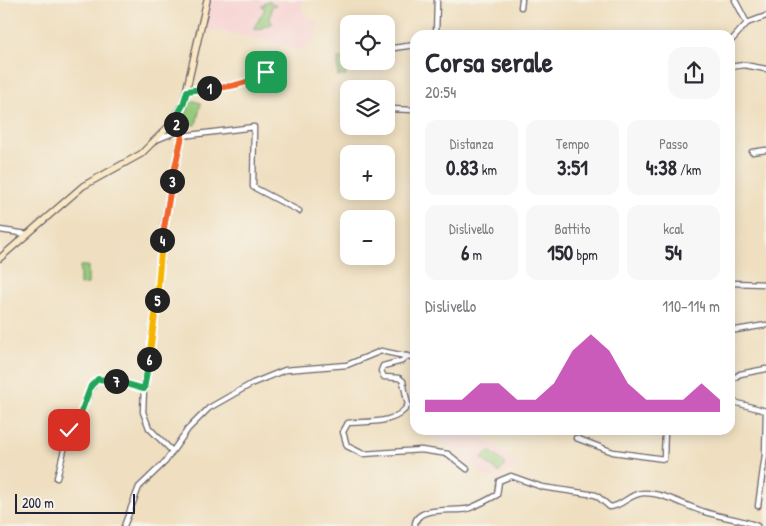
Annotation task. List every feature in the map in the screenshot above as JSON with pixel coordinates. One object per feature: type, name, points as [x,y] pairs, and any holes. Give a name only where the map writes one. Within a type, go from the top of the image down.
[{"type":"main road","points":[[0,258],[83,186],[141,154],[171,124],[183,105],[207,0]]},
{"type":"street","points":[[436,30],[437,0]]},
{"type":"street","points":[[521,7],[522,0]]},
{"type":"street","points":[[735,0],[747,23]]},
{"type":"street","points":[[735,36],[747,23],[766,16]]},
{"type":"street","points":[[395,48],[410,46]]},
{"type":"street","points":[[187,91],[230,86],[260,76],[271,64]]},
{"type":"street","points":[[735,66],[744,65],[766,69]]},
{"type":"street","points":[[395,109],[410,110]]},
{"type":"street","points":[[171,124],[182,136]]},
{"type":"street","points":[[182,136],[254,128],[253,187],[299,212]]},
{"type":"street","points":[[156,140],[178,131]]},
{"type":"street","points":[[172,451],[149,428],[144,412],[144,389],[157,297],[164,221],[182,136]]},
{"type":"street","points":[[752,152],[766,150]]},
{"type":"street","points":[[0,230],[27,234]]},
{"type":"street","points":[[735,283],[766,284]]},
{"type":"street","points":[[735,330],[766,326]]},
{"type":"street","points":[[124,526],[133,496],[139,487],[165,462],[188,429],[209,408],[252,383],[285,370],[347,365],[381,351],[410,357]]},
{"type":"street","points":[[407,356],[402,360],[383,366],[382,371],[384,377],[399,378],[403,381],[408,404],[405,410],[392,418],[365,423],[348,423],[343,432],[347,446],[363,454],[421,450],[448,454],[467,469]]},
{"type":"street","points":[[735,376],[766,369]]},
{"type":"street","points":[[57,478],[69,430],[76,425],[91,386],[98,379],[110,379],[144,389]]},
{"type":"street","points":[[735,402],[766,411],[766,454],[758,506]]},
{"type":"street","points":[[576,438],[613,452],[664,459],[665,435]]},
{"type":"street","points":[[414,526],[417,519],[424,513],[452,508],[466,509],[497,496],[499,481],[511,476],[542,487],[596,496],[610,507],[619,506],[632,496],[642,493],[661,494],[703,512],[741,519],[757,526]]},
{"type":"shaded area","points":[[210,0],[304,0],[300,5],[307,17],[318,22],[316,36],[307,48],[302,51],[266,40],[203,28]]},
{"type":"shaded area","points":[[408,382],[410,382],[410,406]]},
{"type":"shaded area","points":[[428,435],[481,435],[518,463],[515,469],[505,475],[495,479],[485,477],[469,459]]},
{"type":"green space","points":[[269,1],[276,5],[272,6],[270,20],[273,23],[257,30],[253,29],[265,9],[262,7],[262,4],[264,6],[264,3]]},
{"type":"green space","points":[[338,58],[340,58],[340,70],[346,70],[346,76],[338,76]]},
{"type":"green space","points":[[190,100],[201,103],[196,125],[184,123]]},
{"type":"green space","points":[[80,266],[88,266],[88,284],[80,285]]},
{"type":"green space","points":[[489,450],[506,464],[499,473],[482,459]]},
{"type":"route","points":[[69,430],[76,425],[91,386],[98,379],[110,379],[144,389],[154,324],[164,221],[182,136],[174,121],[183,105],[187,91],[224,88],[260,76],[266,72]]}]
